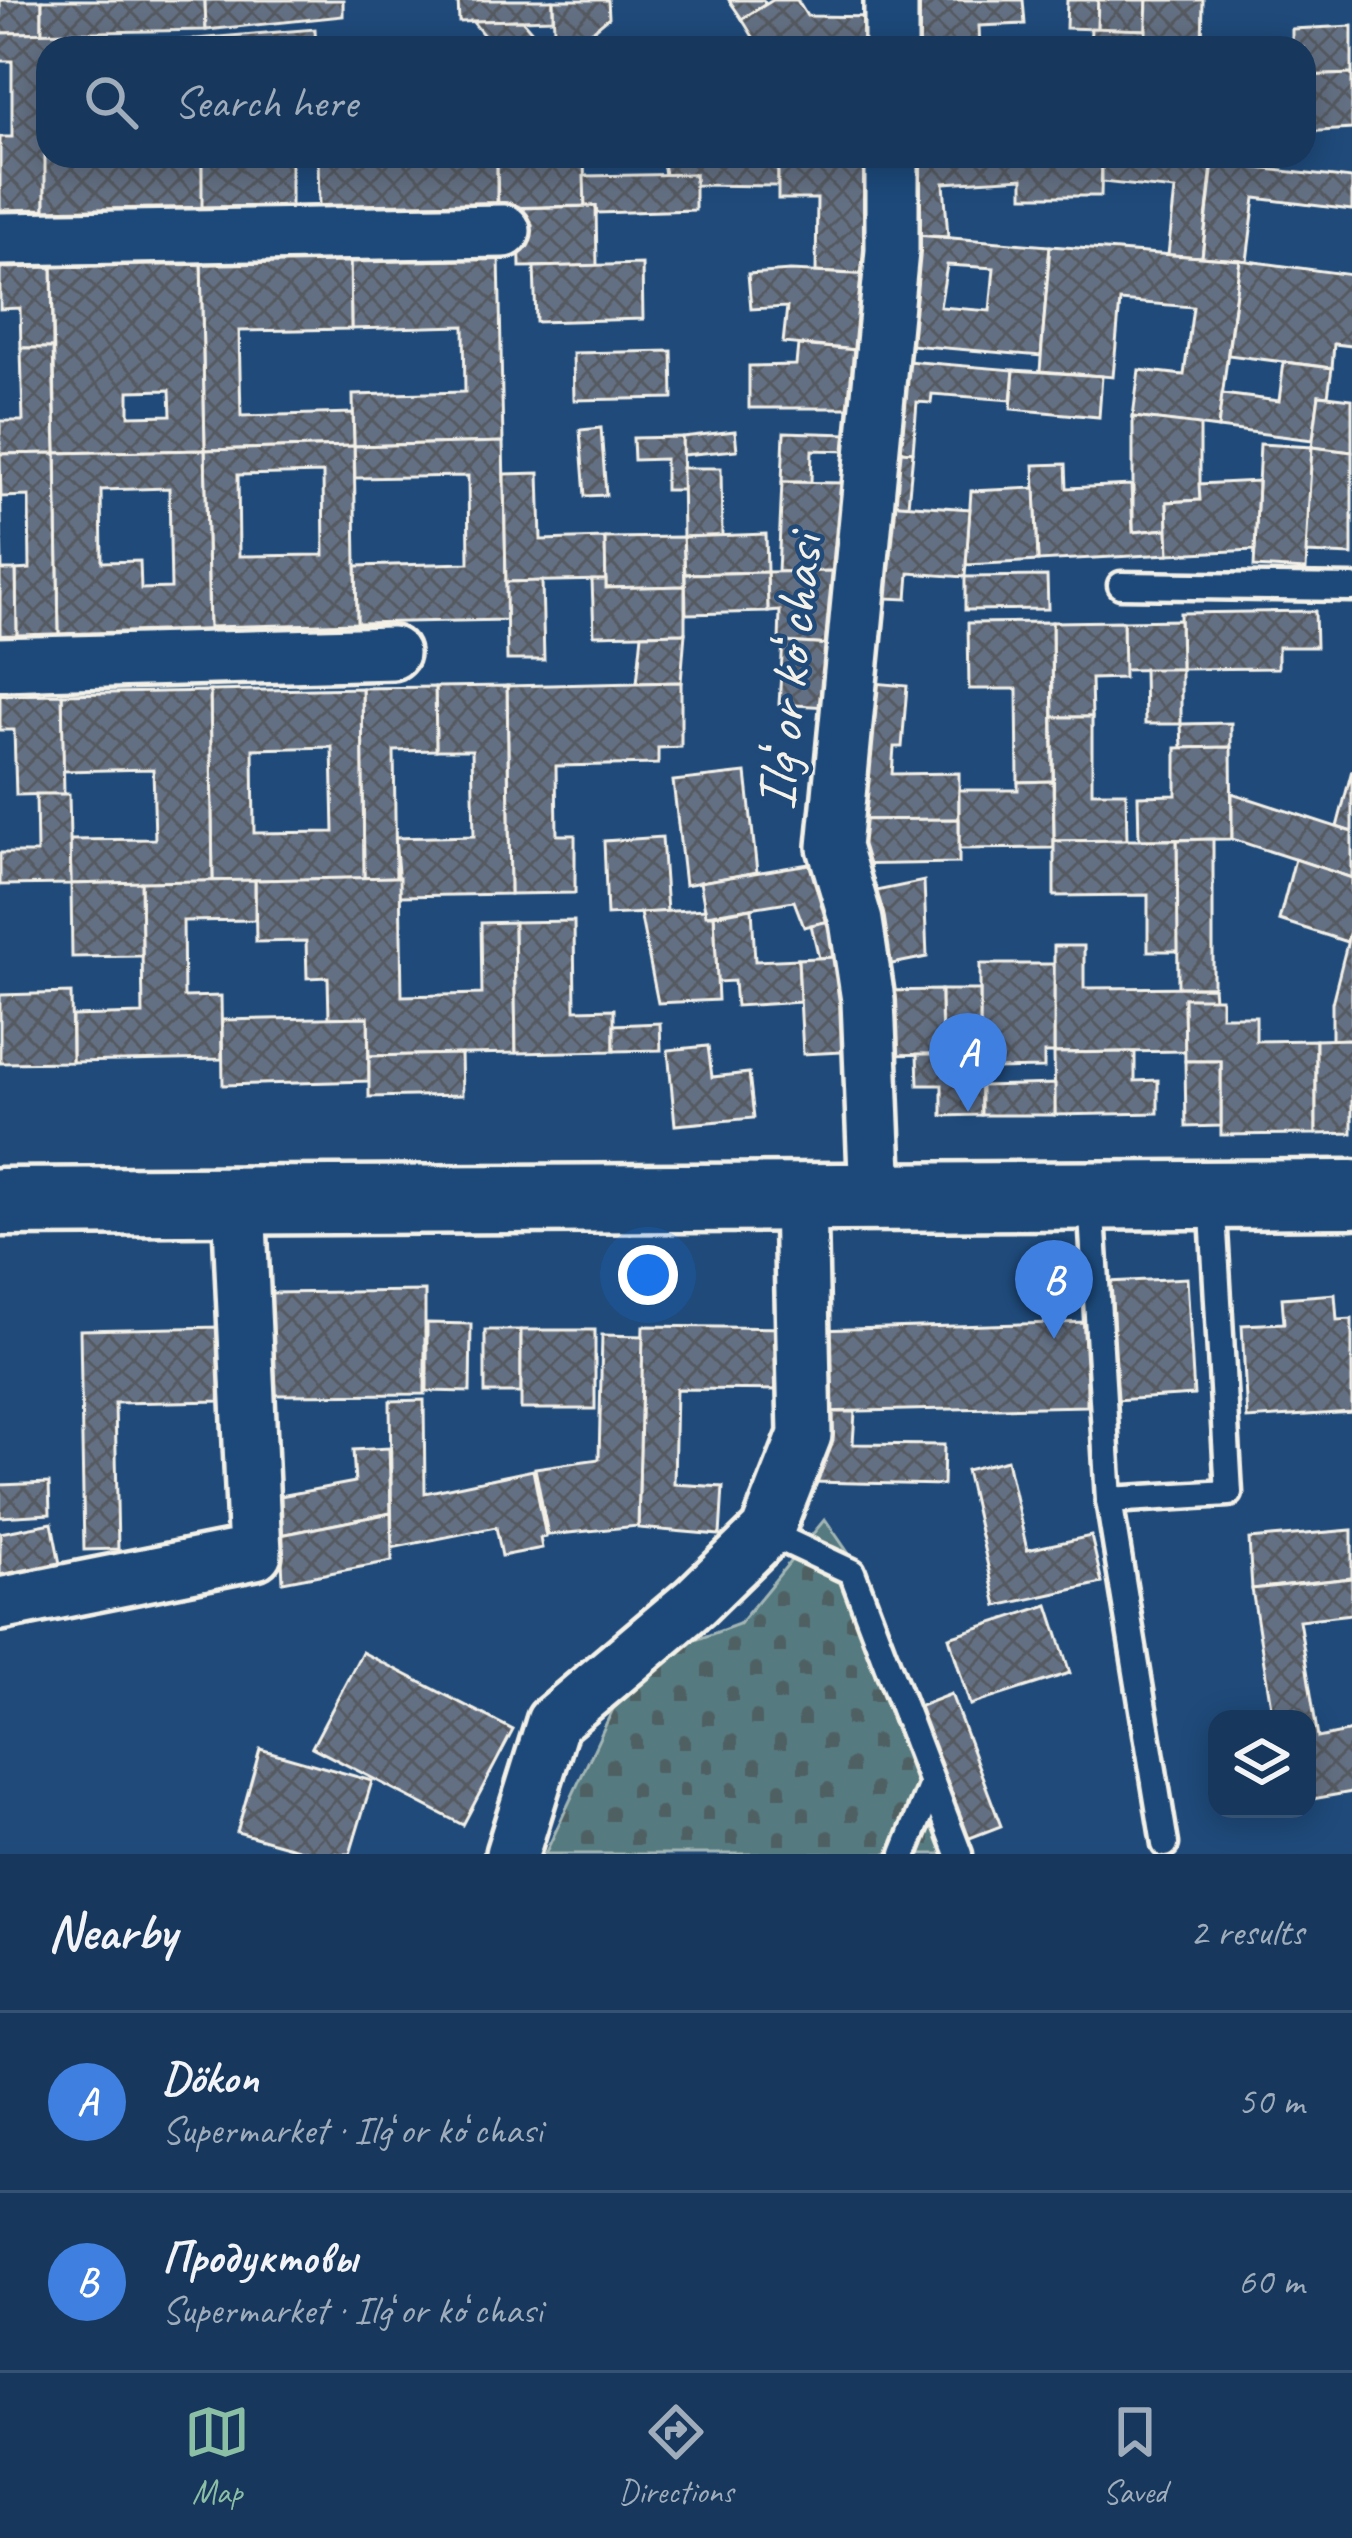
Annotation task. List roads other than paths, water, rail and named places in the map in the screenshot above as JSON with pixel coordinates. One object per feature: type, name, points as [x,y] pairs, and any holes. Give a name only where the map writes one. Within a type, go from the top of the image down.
[{"type":"main road","points":[[0,1202],[1352,1194]]},
{"type":"street","points":[[891,0],[891,36]]},
{"type":"street","name":"Ilgʻor koʻchasi","points":[[876,1198],[868,1000],[856,921],[834,847],[892,251],[892,168]]},
{"type":"street","points":[[0,239],[504,231]]},
{"type":"street","points":[[0,664],[392,653]]},
{"type":"street","points":[[512,1854],[553,1722],[695,1601],[767,1532],[805,1435],[800,1198]]},
{"type":"street","points":[[0,1604],[255,1553],[238,1201]]},
{"type":"lane","points":[[1120,586],[1352,588]]},
{"type":"lane","points":[[1091,1196],[1109,1500],[1165,1844]]},
{"type":"lane","points":[[1109,1500],[1229,1493],[1212,1196]]},
{"type":"lane","points":[[767,1532],[852,1572],[959,1854]]},
{"type":"lane","points":[[904,1854],[932,1784]]},
{"type":"place","name":"Dökon","points":[[968,1112]]},
{"type":"place","name":"Продуктовы","points":[[1054,1339]]}]
